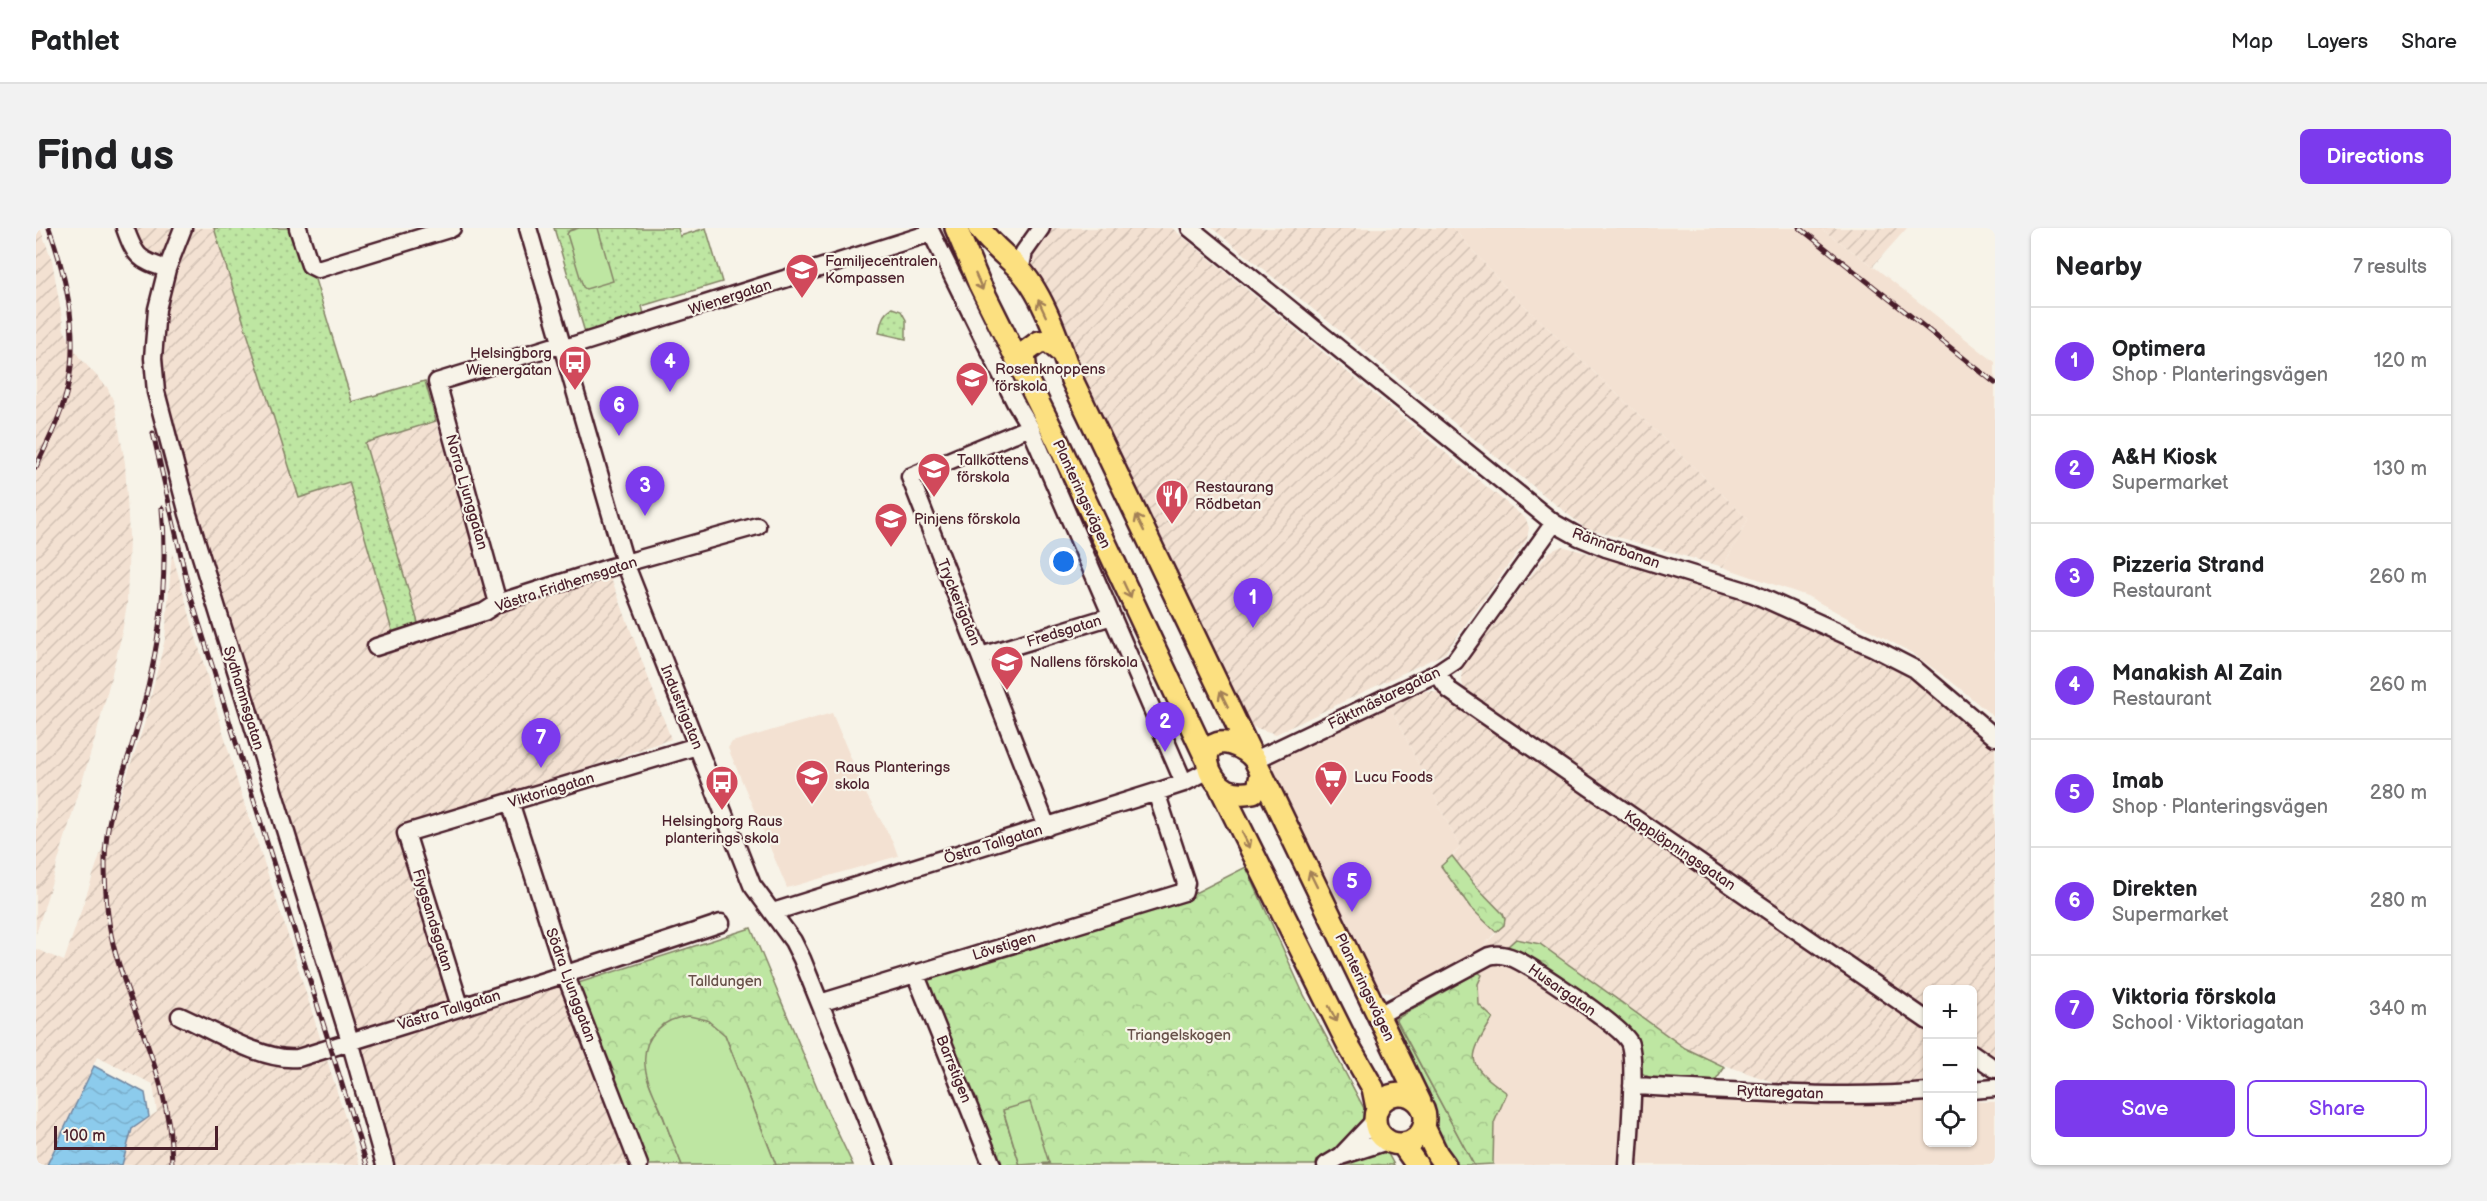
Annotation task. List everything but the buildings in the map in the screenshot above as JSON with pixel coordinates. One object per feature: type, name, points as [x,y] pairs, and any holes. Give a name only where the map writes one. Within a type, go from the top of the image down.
[{"type":"main road","name":"Planteringsvägen","points":[[956,228],[979,283],[1028,379],[1212,772],[1350,1048],[1373,1088],[1376,1114]]},
{"type":"main road","name":"Planteringsvägen","points":[[979,228],[1031,285],[1063,354],[1071,380],[1420,1102]]},
{"type":"main road","points":[[1028,379],[1023,360],[1025,350],[1044,341],[1053,344],[1063,354]]},
{"type":"main road","points":[[1230,743],[1255,762],[1258,788],[1253,792],[1231,793],[1212,772],[1209,750],[1216,744],[1230,743]]},
{"type":"main road","points":[[1417,1165],[1395,1142],[1378,1130],[1376,1114],[1382,1101],[1395,1094],[1410,1095],[1420,1102],[1425,1112],[1424,1127],[1445,1165]]},
{"type":"main road","points":[[1395,1142],[1413,1141],[1424,1127]]},
{"type":"street","points":[[125,228],[138,257],[166,269]]},
{"type":"street","name":"Sydhamnsgatan","points":[[183,228],[166,269],[157,309],[153,337],[156,392],[188,514],[386,1165]]},
{"type":"street","points":[[298,228],[308,262],[312,267],[321,268],[452,228]]},
{"type":"street","name":"Industrigatan","points":[[528,228],[625,563],[752,885],[774,912],[793,941],[885,1165]]},
{"type":"street","points":[[1020,271],[1024,252],[1041,228]]},
{"type":"street","name":"Rännarbanan","points":[[1190,228],[1554,523],[1606,548],[1752,593],[1872,647],[1915,669],[1995,737]]},
{"type":"street","name":"Wienergatan","points":[[436,382],[562,347],[930,230]]},
{"type":"street","name":"Planteringsvägen","points":[[930,230],[1015,402],[1030,427],[1184,783]]},
{"type":"street","name":"Norra Ljunggatan","points":[[436,382],[498,603]]},
{"type":"street","name":"Tryckerigatan","points":[[1030,427],[910,477],[1047,827]]},
{"type":"street","name":"Fäktmästaregatan","points":[[1255,762],[1437,673],[1455,661],[1554,523]]},
{"type":"street","name":"Västra Fridhemsgatan","points":[[376,647],[484,612],[498,603],[625,563],[757,526]]},
{"type":"street","name":"Fredsgatan","points":[[981,656],[1112,616]]},
{"type":"street","name":"Kapplöpningsgatan","points":[[1437,673],[1449,690],[1923,1018]]},
{"type":"street","name":"Viktoriagatan","points":[[406,833],[697,746]]},
{"type":"street","name":"Östra Tallgatan","points":[[774,912],[1047,827],[1212,772]]},
{"type":"street","name":"Lövstigen","points":[[820,1003],[1184,892],[1186,883],[1156,792]]},
{"type":"street","name":"Södra Ljunggatan","points":[[510,802],[566,976],[639,1165]]},
{"type":"street","name":"Flygsandsgatan","points":[[406,833],[460,1006]]},
{"type":"street","name":"Västra Tallgatan","points":[[180,1016],[267,1055],[297,1058],[460,1006],[566,976],[721,923]]},
{"type":"street","name":"Husargatan","points":[[1379,1016],[1484,957],[1495,954],[1505,955],[1531,969],[1625,1036],[1631,1049],[1632,1086],[1628,1165]]},
{"type":"street","name":"Barrstigen","points":[[915,973],[993,1165]]},
{"type":"street","points":[[1977,1056],[1995,1068]]},
{"type":"street","name":"Ryttaregatan","points":[[1632,1086],[1796,1093],[1923,1092]]},
{"type":"street","points":[[1977,1090],[1995,1089]]},
{"type":"street","points":[[1341,1156],[1376,1114]]},
{"type":"street","points":[[1326,1165],[1341,1156],[1395,1142]]},
{"type":"shaded area","points":[[36,228],[40,228],[52,260],[64,330],[79,357],[107,387],[114,402],[125,463],[129,536],[127,604],[121,638],[97,732],[36,934]]},
{"type":"shaded area","points":[[131,228],[178,228],[164,264],[148,259]]},
{"type":"shaded area","points":[[187,228],[214,228],[299,498],[349,482],[393,634],[419,626],[365,443],[436,421],[492,609],[609,572],[671,739],[403,831],[456,1002],[351,1036],[192,513],[156,358],[170,270]]},
{"type":"shaded area","points":[[1051,228],[1172,228],[1526,519],[1529,528],[1527,539],[1445,653],[1276,734],[1250,726],[1034,274],[1032,266],[1034,251]]},
{"type":"shaded area","points":[[1212,228],[1453,228],[1506,288],[1748,519],[1723,567],[1585,528]]},
{"type":"shaded area","points":[[1453,228],[1820,228],[1873,266],[1995,362],[1995,718],[1952,682],[1912,653],[1807,596],[1723,567],[1748,519],[1506,288]]},
{"type":"shaded area","points":[[1820,228],[1907,228],[1873,266]]},
{"type":"shaded area","points":[[1562,546],[1694,583],[1808,623],[1913,680],[1995,746],[1995,1062],[1977,1050],[1977,985],[1923,985],[1923,1012],[1464,689],[1461,678],[1463,666],[1549,552]]},
{"type":"shaded area","points":[[172,553],[238,784],[360,1165],[122,1165],[132,1129],[157,1112],[153,1084],[97,1057],[47,1165],[36,1165],[36,949],[64,961],[144,725],[165,639]]},
{"type":"shaded area","points":[[1418,691],[1435,691],[1445,696],[1923,1028],[1923,1088],[1784,1086],[1702,1057],[1512,942],[1506,948],[1481,949],[1504,925],[1505,919],[1452,856],[1460,848],[1389,704]]},
{"type":"shaded area","points":[[1389,704],[1460,848],[1441,865],[1470,907],[1496,932],[1481,949],[1399,996],[1379,990],[1376,983],[1371,984],[1271,769],[1278,757]]},
{"type":"shaded area","name":"Raus Planterings skola","points":[[832,713],[866,794],[893,842],[898,856],[787,888],[728,748],[732,742]]},
{"type":"shaded area","points":[[1491,961],[1515,964],[1620,1037],[1625,1048],[1625,1091],[1923,1100],[1923,1147],[1977,1147],[1977,1101],[1995,1102],[1995,1165],[1494,1165],[1494,1123],[1507,1093],[1481,1074],[1475,1066],[1475,1047],[1493,1018],[1479,1005],[1478,984],[1482,975],[1475,969]]},
{"type":"shaded area","points":[[561,978],[634,1165],[393,1165],[383,1125],[355,1045]]},
{"type":"green space","points":[[214,228],[292,228],[305,273],[314,276],[352,402],[425,381],[436,421],[365,443],[419,626],[393,634],[349,482],[299,498]]},
{"type":"green space","points":[[554,228],[678,228],[680,236],[706,228],[722,282],[642,306],[645,318],[586,336]]},
{"type":"green space","points":[[579,228],[598,228],[613,281],[586,289],[583,287],[567,234]]},
{"type":"green space","points":[[892,308],[901,311],[906,320],[906,339],[879,333],[884,316]]},
{"type":"green space","points":[[1452,856],[1473,883],[1503,914],[1504,925],[1496,932],[1470,907],[1441,866]]},
{"type":"green space","name":"Triangelskogen","points":[[1246,867],[1303,993],[1394,1165],[1043,1165],[1049,1163],[1003,1111],[1020,1165],[1000,1165],[926,986],[929,976],[1189,896]]},
{"type":"green space","name":"Talldungen","points":[[751,928],[824,1104],[853,1165],[776,1165],[725,1035],[663,1024],[649,1039],[647,1076],[682,1165],[644,1165],[572,985]]},
{"type":"green space","points":[[1516,939],[1540,944],[1685,1048],[1725,1067],[1714,1083],[1652,1079],[1640,1072],[1638,1047],[1506,948]]},
{"type":"green space","points":[[1475,969],[1478,972],[1396,1020],[1474,1165],[1453,1165],[1441,1146],[1425,1105],[1412,1056],[1390,1017]]},
{"type":"green space","points":[[1478,972],[1482,975],[1478,984],[1479,1005],[1493,1018],[1478,1044],[1475,1060],[1477,1067],[1484,1075],[1507,1093],[1494,1123],[1493,1164],[1474,1165],[1396,1019]]},
{"type":"green space","points":[[689,1016],[707,1020],[725,1035],[776,1165],[682,1165],[649,1083],[645,1055],[647,1046],[656,1031],[671,1021]]},
{"type":"green space","points":[[1030,1102],[1049,1163],[1020,1165],[1003,1110]]},
{"type":"water","points":[[94,1066],[145,1093],[149,1117],[132,1129],[122,1165],[47,1165]]},
{"type":"railway","points":[[36,467],[62,407],[71,366],[72,326],[66,286],[49,228]]},
{"type":"railway","points":[[1800,228],[1995,383]]},
{"type":"railway","points":[[153,433],[189,591],[367,1165]]},
{"type":"railway","points":[[162,508],[163,593],[156,649],[144,705],[108,827],[105,872],[110,932],[160,1082],[166,1108],[172,1165]]},
{"type":"place","name":"Familjecentralen Kompassen","points":[[802,299]]},
{"type":"place","name":"Helsingborg Wienergatan","points":[[575,391]]},
{"type":"place","name":"Manakish Al Zain","points":[[670,392]]},
{"type":"place","name":"Rosenknoppens förskola","points":[[972,407]]},
{"type":"place","name":"Direkten","points":[[619,436]]},
{"type":"place","name":"Tallkottens förskola","points":[[934,498]]},
{"type":"place","name":"Pizzeria Strand","points":[[645,516]]},
{"type":"place","name":"Restaurang Rödbetan","points":[[1172,525]]},
{"type":"place","name":"Pinjens förskola","points":[[891,548]]},
{"type":"place","name":"Optimera","points":[[1253,628]]},
{"type":"place","name":"Nallens förskola","points":[[1007,691]]},
{"type":"place","name":"A&H Kiosk","points":[[1165,752]]},
{"type":"place","name":"Viktoria förskola","points":[[541,768]]},
{"type":"place","name":"Raus Planterings skola","points":[[812,805]]},
{"type":"place","name":"Lucu Foods","points":[[1331,806]]},
{"type":"place","name":"Helsingborg Raus planterings skola","points":[[722,811]]},
{"type":"place","name":"Imab","points":[[1352,912]]}]
